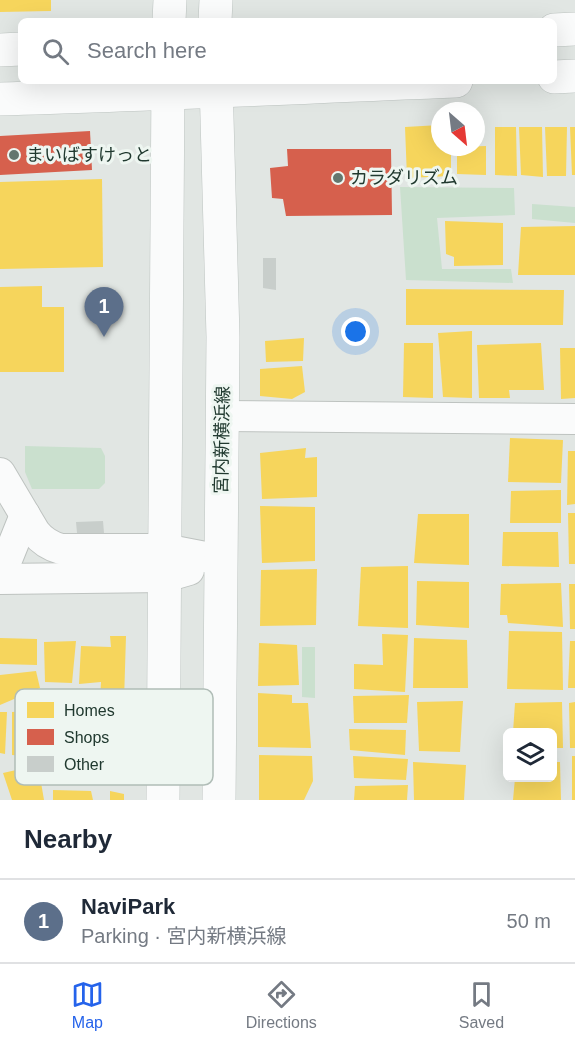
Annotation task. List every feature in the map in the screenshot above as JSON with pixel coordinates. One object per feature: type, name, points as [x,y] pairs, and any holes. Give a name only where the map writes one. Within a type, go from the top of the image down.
[{"type":"street","points":[[169,18],[170,0]]},
{"type":"street","points":[[215,18],[216,0]]},
{"type":"street","points":[[557,30],[575,30]]},
{"type":"street","points":[[0,50],[18,49]]},
{"type":"street","points":[[557,77],[575,76]]},
{"type":"street","points":[[0,99],[168,88],[312,84]]},
{"type":"street","name":"宮内新横浜線","points":[[216,86],[223,337],[219,800]]},
{"type":"street","points":[[164,689],[168,88]]},
{"type":"street","points":[[222,416],[575,418]]},
{"type":"street","points":[[0,473],[40,539],[47,544],[61,549],[164,563]]},
{"type":"street","points":[[25,515],[0,578],[221,560]]},
{"type":"green space","points":[[400,187],[514,188],[515,215],[437,218],[442,269],[511,269],[513,283],[406,280]]},
{"type":"green space","points":[[532,204],[575,207],[575,223],[532,219]]},
{"type":"green space","points":[[25,446],[101,448],[105,456],[105,483],[99,489],[32,489],[25,472]]},
{"type":"green space","points":[[302,647],[315,647],[315,698],[302,697]]},
{"type":"building: Homes","points":[[0,0],[51,0],[51,11],[0,12]]},
{"type":"building: Homes","points":[[431,126],[431,156],[451,156],[451,176],[407,178],[405,127]]},
{"type":"building: Homes","points":[[495,127],[516,127],[517,176],[495,175]]},
{"type":"building: Homes","points":[[519,127],[542,127],[543,177],[521,175]]},
{"type":"building: Homes","points":[[545,127],[567,127],[566,176],[547,176]]},
{"type":"building: Homes","points":[[570,127],[575,127],[575,175],[572,175]]},
{"type":"building: Homes","points":[[485,146],[486,175],[457,174],[457,156],[485,156]]},
{"type":"building: Homes","points":[[102,179],[103,267],[0,269],[0,182]]},
{"type":"building: Homes","points":[[445,221],[503,223],[503,265],[454,266],[454,257],[446,254]]},
{"type":"building: Homes","points":[[575,226],[575,275],[518,275],[521,227]]},
{"type":"building: Homes","points":[[42,286],[42,307],[64,307],[64,372],[0,372],[0,287]]},
{"type":"building: Homes","points":[[406,289],[564,290],[563,325],[406,325]]},
{"type":"building: Homes","points":[[472,331],[472,398],[443,397],[438,333]]},
{"type":"building: Homes","points":[[304,338],[303,361],[266,362],[265,341]]},
{"type":"building: Homes","points":[[404,343],[433,343],[433,398],[403,397]]},
{"type":"building: Homes","points":[[541,343],[544,390],[509,390],[510,398],[479,398],[477,345]]},
{"type":"building: Homes","points":[[560,348],[575,348],[575,398],[561,399]]},
{"type":"building: Homes","points":[[302,366],[305,392],[292,399],[260,396],[260,369]]},
{"type":"building: Homes","points":[[510,438],[563,440],[561,483],[508,482]]},
{"type":"building: Homes","points":[[306,448],[305,458],[317,457],[317,497],[262,499],[260,453]]},
{"type":"building: Homes","points":[[568,451],[575,451],[575,504],[567,505]]},
{"type":"building: Homes","points":[[561,490],[561,523],[510,523],[511,491]]},
{"type":"building: Homes","points":[[260,506],[315,507],[315,561],[262,563]]},
{"type":"building: Homes","points":[[568,513],[575,513],[575,564],[569,564]]},
{"type":"building: Homes","points":[[418,514],[469,514],[469,565],[414,563]]},
{"type":"building: Homes","points":[[503,532],[558,532],[559,567],[502,566]]},
{"type":"building: Homes","points":[[408,566],[408,628],[358,626],[361,567]]},
{"type":"building: Homes","points":[[317,569],[316,625],[260,626],[261,570]]},
{"type":"building: Homes","points":[[417,581],[469,582],[469,628],[416,625]]},
{"type":"building: Homes","points":[[561,583],[563,627],[508,623],[507,615],[500,615],[501,584]]},
{"type":"building: Homes","points":[[569,584],[575,584],[575,629],[570,629]]},
{"type":"building: Homes","points":[[509,631],[562,632],[563,690],[507,689]]},
{"type":"building: Homes","points":[[382,634],[408,635],[405,692],[354,689],[354,664],[383,665]]},
{"type":"building: Homes","points":[[110,636],[126,636],[124,689],[101,689],[101,682],[79,684],[81,646],[111,647]]},
{"type":"building: Homes","points":[[0,638],[37,639],[37,665],[0,664]]},
{"type":"building: Homes","points":[[414,638],[467,640],[468,688],[413,688]]},
{"type":"building: Homes","points":[[76,641],[72,683],[45,682],[44,642]]},
{"type":"building: Homes","points":[[570,641],[575,641],[575,688],[568,688]]},
{"type":"building: Homes","points":[[259,643],[297,645],[299,685],[258,686]]},
{"type":"building: Homes","points":[[36,671],[40,688],[15,689],[15,699],[0,705],[0,675]]},
{"type":"building: Homes","points":[[258,693],[292,695],[292,703],[308,703],[311,748],[258,747]]},
{"type":"building: Homes","points":[[409,695],[407,723],[354,723],[353,696]]},
{"type":"building: Homes","points":[[463,701],[460,752],[419,751],[417,702]]},
{"type":"building: Homes","points":[[562,702],[563,748],[557,748],[557,728],[513,728],[515,703]]},
{"type":"building: Homes","points":[[575,702],[575,748],[570,748],[569,703]]},
{"type":"building: Homes","points":[[0,712],[7,712],[5,754],[0,753]]},
{"type":"building: Homes","points":[[12,712],[15,712],[15,755],[12,755]]},
{"type":"building: Homes","points":[[349,729],[406,730],[405,755],[350,750]]},
{"type":"building: Homes","points":[[259,755],[312,756],[313,781],[304,800],[259,800]]},
{"type":"building: Homes","points":[[353,756],[408,759],[406,780],[354,778]]},
{"type":"building: Homes","points":[[572,756],[575,756],[575,800],[572,800]]},
{"type":"building: Homes","points":[[413,762],[466,765],[464,800],[414,800]]},
{"type":"building: Homes","points":[[557,762],[560,762],[561,800],[513,800],[515,782],[557,782]]},
{"type":"building: Homes","points":[[15,770],[15,785],[41,785],[44,800],[12,800],[3,773]]},
{"type":"building: Homes","points":[[408,785],[407,800],[354,800],[355,786]]},
{"type":"building: Homes","points":[[53,790],[91,791],[93,800],[53,800]]},
{"type":"building: Homes","points":[[110,791],[124,794],[124,800],[110,800]]},
{"type":"building: Shops","points":[[90,131],[92,170],[0,175],[0,136]]},
{"type":"building: Shops","points":[[287,149],[391,149],[392,215],[286,216],[283,199],[272,198],[270,168],[288,166]]},
{"type":"building: Other","points":[[263,258],[276,258],[276,290],[263,288]]},
{"type":"building: Other","points":[[103,521],[104,533],[77,533],[76,522]]},
{"type":"place","name":"まいばすけっと","points":[[14,155]]},
{"type":"place","name":"カラダリズム","points":[[338,178]]},
{"type":"place","name":"NaviPark","points":[[104,337]]}]
